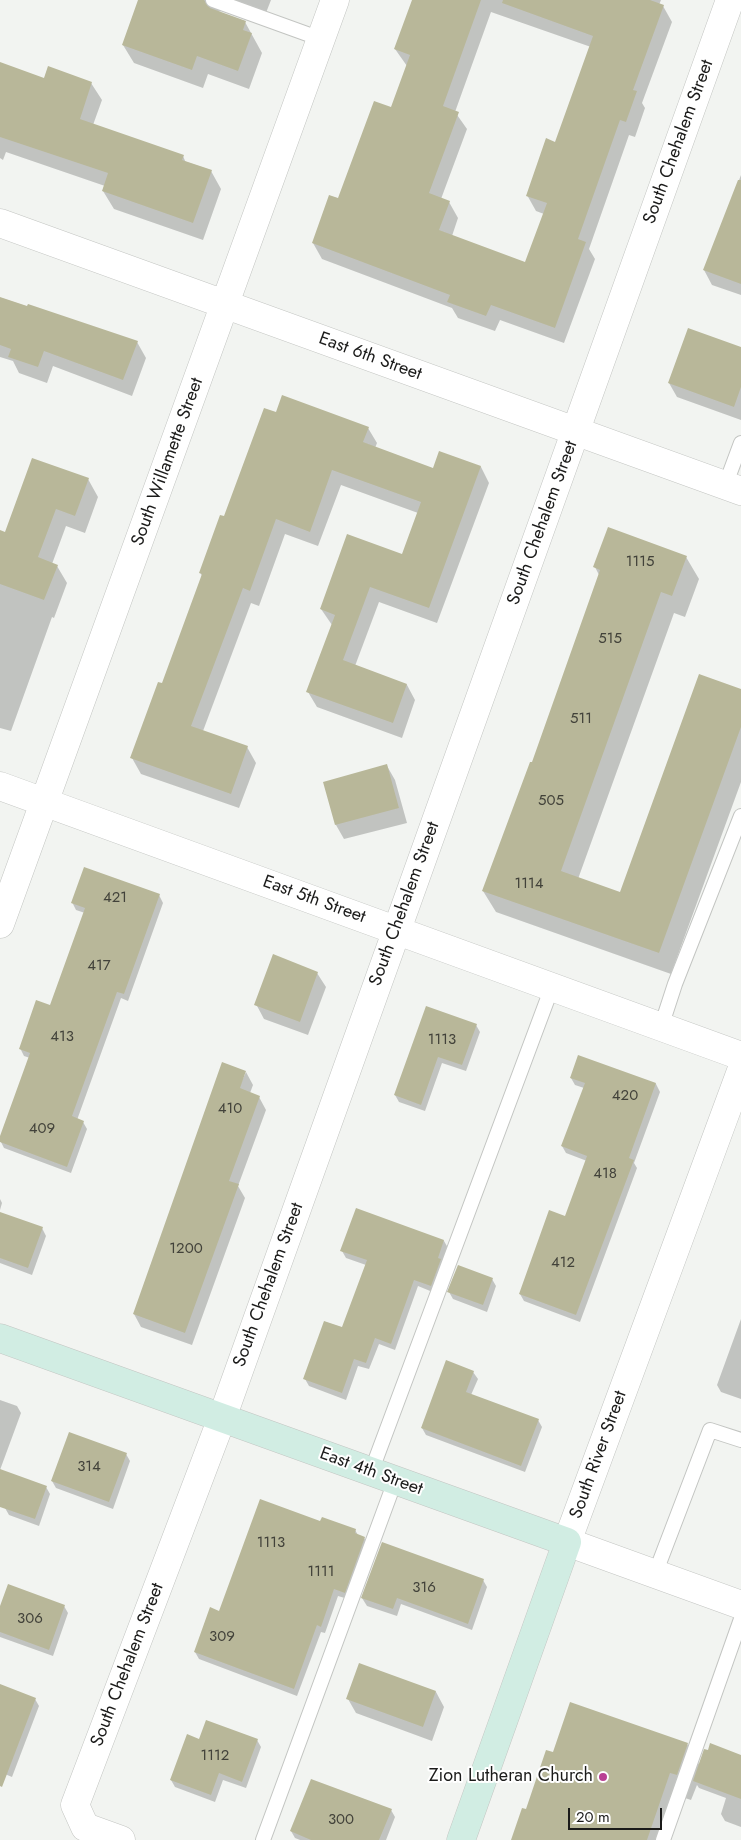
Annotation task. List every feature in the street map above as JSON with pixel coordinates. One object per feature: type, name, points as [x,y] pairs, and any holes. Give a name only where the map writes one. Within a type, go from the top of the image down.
[{"type":"main road","name":"East 4th Street","points":[[0,1338],[567,1542]]},
{"type":"main road","name":"South River Street","points":[[461,1840],[567,1542]]},
{"type":"street","name":"South Willamette Street","points":[[0,924],[335,0]]},
{"type":"street","name":"South Chehalem Street","points":[[121,1840],[85,1827],[75,1805],[222,1418],[730,0]]},
{"type":"street","name":"East 6th Street","points":[[0,223],[733,488]]},
{"type":"street","name":"East 5th Street","points":[[0,786],[741,1056]]},
{"type":"street","name":"South River Street","points":[[567,1542],[741,1071]]},
{"type":"street","name":"East 4th Street","points":[[567,1542],[741,1605]]},
{"type":"lane","points":[[213,0],[321,39]]},
{"type":"lane","points":[[733,488],[741,443]]},
{"type":"lane","points":[[661,1027],[675,984],[741,816]]},
{"type":"lane","points":[[263,1840],[383,1476],[552,987]]},
{"type":"lane","points":[[655,1574],[710,1430],[741,1440]]},
{"type":"lane","points":[[663,1840],[741,1618]]},
{"type":"building","points":[[138,0],[204,0],[210,8],[246,21],[243,30],[252,33],[238,71],[197,56],[192,70],[122,45]]},
{"type":"building","points":[[412,0],[481,0],[443,106],[459,112],[429,193],[450,201],[439,230],[525,262],[547,203],[526,196],[546,138],[555,142],[593,36],[502,3],[503,0],[650,0],[664,5],[633,90],[637,91],[626,122],[620,120],[578,239],[586,242],[555,328],[491,305],[486,316],[447,302],[450,295],[312,243],[329,195],[338,198],[374,101],[391,107],[410,55],[394,49]]},
{"type":"building","points":[[0,62],[44,78],[48,66],[92,82],[80,119],[184,155],[182,160],[212,170],[193,223],[102,191],[108,173],[0,137]]},
{"type":"building","points":[[738,180],[741,180],[741,284],[703,270]]},
{"type":"building","points":[[0,297],[27,306],[28,304],[138,341],[123,380],[44,351],[38,367],[8,357],[11,349],[0,345]]},
{"type":"building","points":[[688,328],[741,347],[741,387],[734,407],[668,383]]},
{"type":"building","points":[[282,395],[369,427],[363,442],[433,468],[439,451],[481,466],[429,608],[370,587],[343,660],[407,684],[393,723],[306,692],[335,615],[320,609],[347,534],[402,554],[421,502],[332,470],[310,532],[276,519],[250,591],[243,588],[191,726],[248,746],[231,794],[130,758],[158,682],[162,683],[202,574],[199,573],[220,515],[224,516],[264,408],[276,412]]},
{"type":"building","points":[[32,458],[89,478],[75,516],[56,509],[38,557],[58,565],[44,600],[0,584],[0,530],[5,532]]},
{"type":"building","points":[[608,527],[687,556],[672,596],[661,592],[561,871],[620,892],[699,674],[741,689],[741,727],[659,953],[482,891],[530,762],[532,762],[600,570],[593,567]]},
{"type":"building","points":[[387,764],[399,808],[335,825],[323,782]]},
{"type":"building","points":[[84,867],[160,894],[124,994],[117,992],[72,1116],[84,1121],[67,1167],[0,1142],[0,1136],[30,1053],[19,1049],[36,1000],[50,1005],[85,908],[71,903]]},
{"type":"building","points":[[273,954],[318,972],[300,1022],[254,1005]]},
{"type":"building","points":[[426,1006],[477,1024],[462,1065],[438,1057],[421,1105],[394,1095]]},
{"type":"building","points":[[578,1055],[656,1083],[629,1158],[634,1160],[576,1315],[519,1294],[549,1210],[565,1216],[587,1156],[561,1146],[585,1083],[570,1078]]},
{"type":"building","points":[[222,1062],[246,1071],[240,1088],[260,1096],[229,1181],[239,1184],[185,1333],[133,1314]]},
{"type":"building","points":[[356,1208],[444,1240],[438,1258],[441,1259],[431,1286],[414,1280],[391,1344],[375,1338],[366,1363],[354,1359],[342,1393],[303,1379],[324,1321],[342,1327],[367,1260],[340,1251]]},
{"type":"building","points":[[0,1212],[43,1227],[28,1268],[0,1258]]},
{"type":"building","points":[[458,1265],[493,1278],[483,1305],[447,1292]]},
{"type":"building","points":[[446,1360],[474,1371],[466,1392],[539,1419],[521,1466],[421,1428]]},
{"type":"building","points":[[69,1432],[127,1453],[109,1502],[51,1481]]},
{"type":"building","points":[[0,1469],[47,1486],[35,1519],[0,1507]]},
{"type":"building","points":[[260,1499],[320,1521],[322,1517],[356,1529],[355,1533],[365,1537],[345,1593],[334,1589],[321,1627],[317,1625],[294,1689],[194,1652],[210,1607],[219,1611]]},
{"type":"building","points":[[382,1542],[484,1579],[468,1624],[397,1598],[393,1609],[361,1598]]},
{"type":"building","points":[[8,1584],[65,1605],[49,1650],[0,1632],[0,1606]]},
{"type":"building","points":[[359,1663],[436,1691],[423,1727],[346,1699]]},
{"type":"building","points":[[0,1684],[36,1698],[2,1787],[0,1786]]},
{"type":"building","name":"Zion Lutheran Church","points":[[570,1702],[688,1743],[677,1775],[670,1773],[647,1840],[511,1840],[522,1808],[526,1809],[546,1750],[553,1752]]},
{"type":"building","points":[[206,1720],[258,1739],[242,1782],[219,1773],[211,1795],[170,1780],[187,1734],[199,1739]]},
{"type":"building","points":[[710,1743],[741,1755],[741,1799],[693,1781],[704,1749],[708,1750]]},
{"type":"building","points":[[311,1779],[392,1809],[379,1840],[311,1840],[290,1831]]},
{"type":"place","name":"Zion Lutheran Church","points":[[603,1777]]}]
